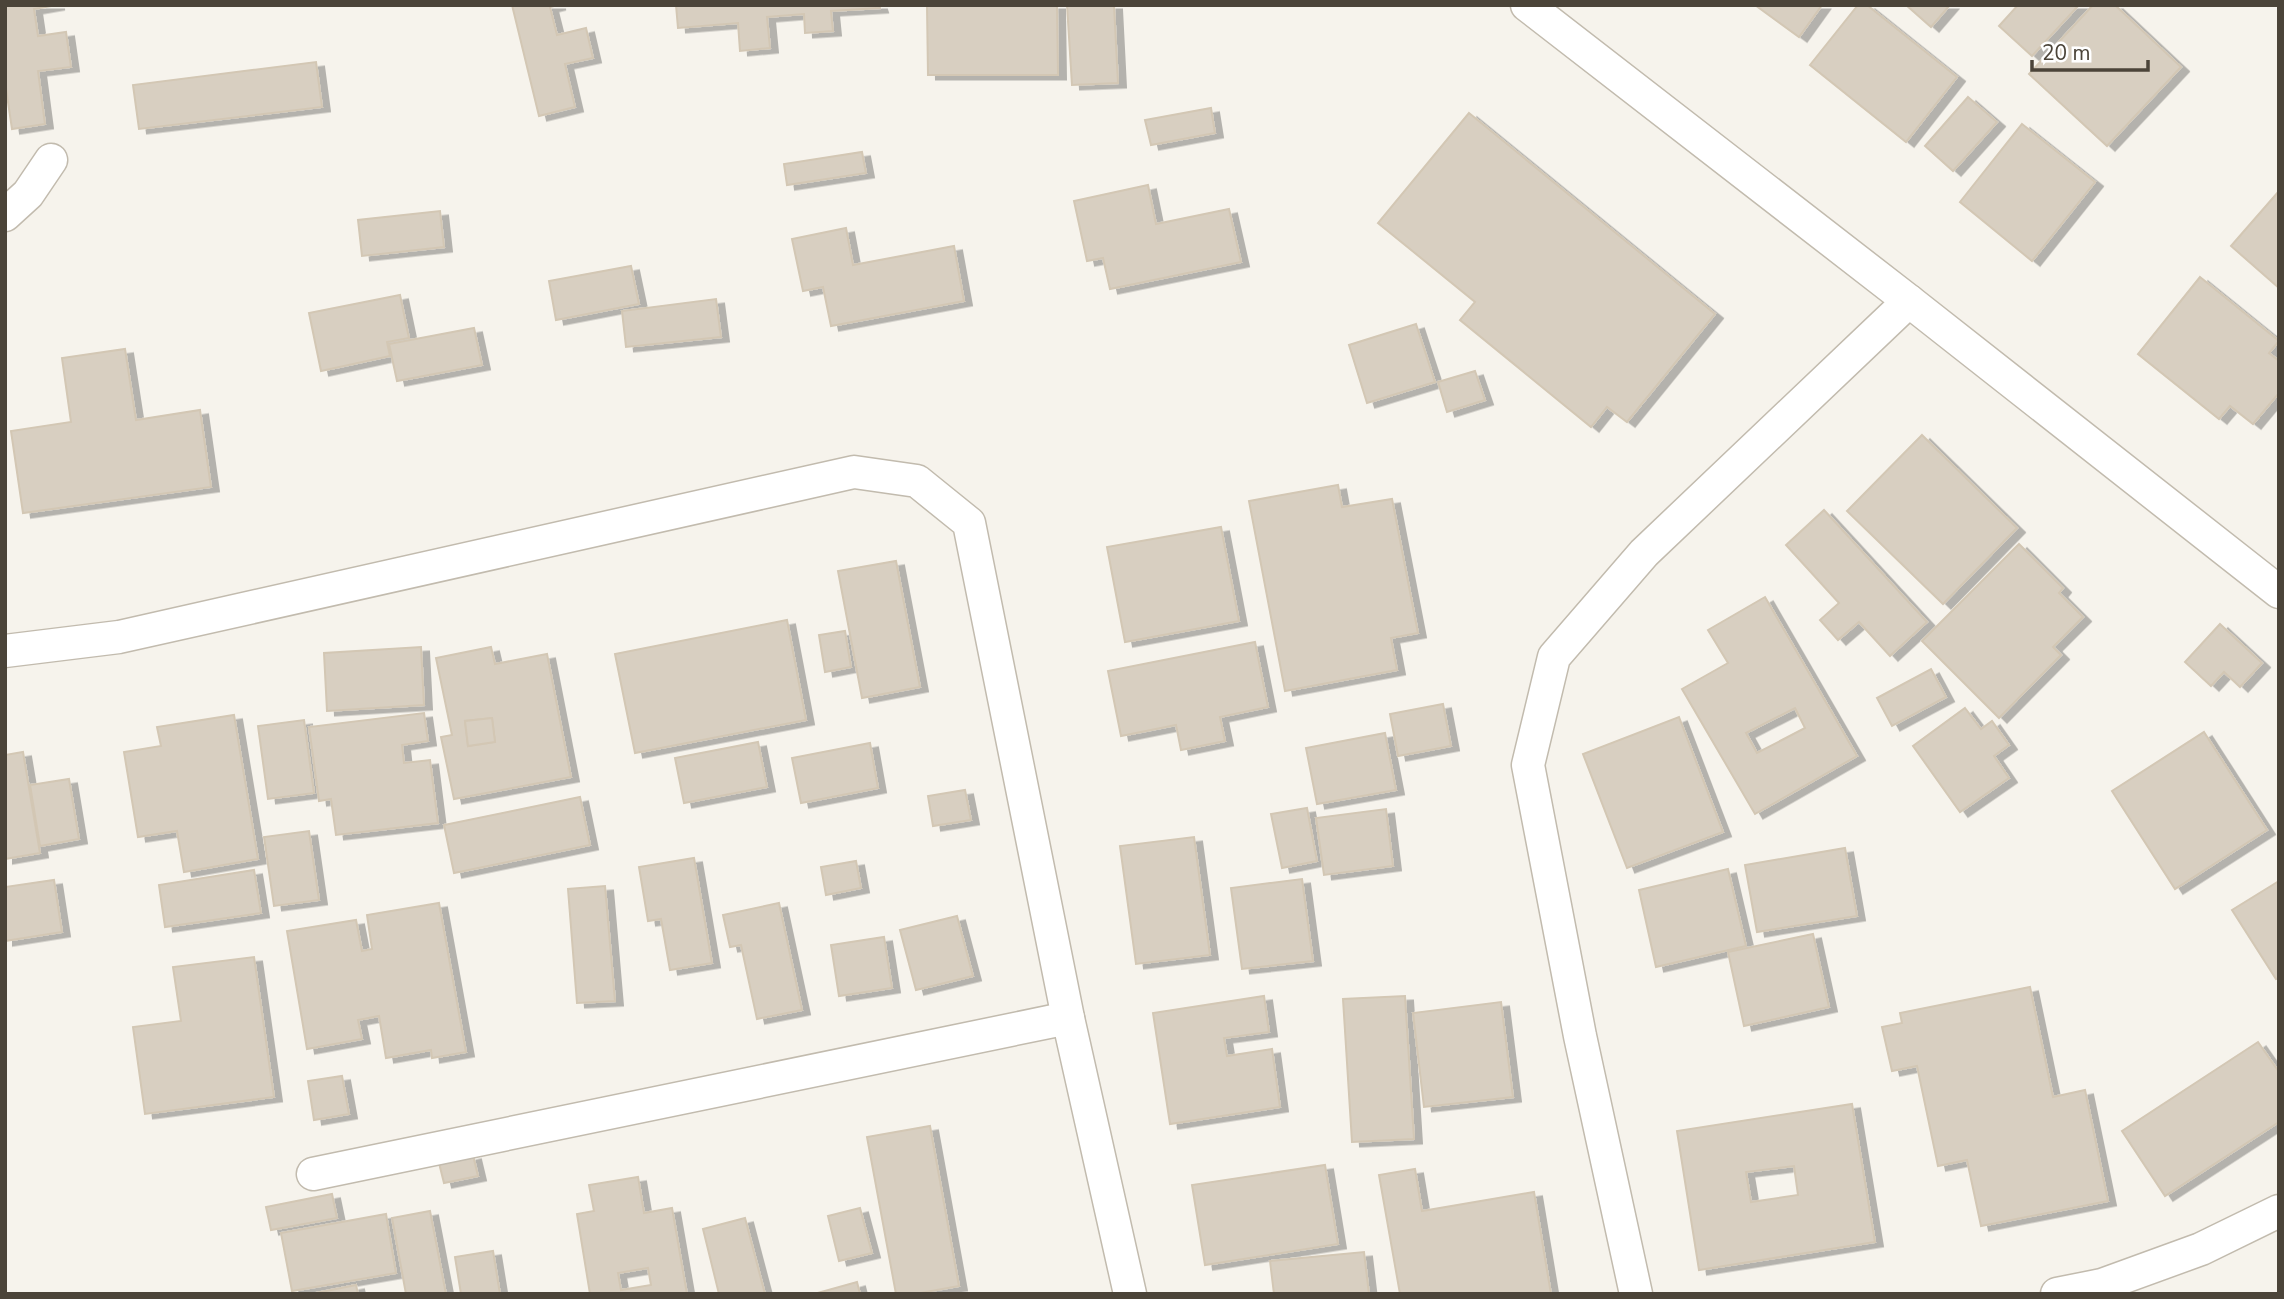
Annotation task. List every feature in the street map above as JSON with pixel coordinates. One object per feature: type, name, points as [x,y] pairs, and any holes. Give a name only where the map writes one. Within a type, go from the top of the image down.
[{"type":"street","points":[[1535,8],[2279,592]]},
{"type":"street","points":[[5,215],[29,194],[51,160]]},
{"type":"street","points":[[1636,1294],[1580,1036],[1528,765],[1554,657],[1644,552],[1909,301]]},
{"type":"street","points":[[5,650],[119,637],[854,472],[917,481],[970,523],[1068,1018],[1130,1294]]},
{"type":"street","points":[[313,1174],[1068,1018]]},
{"type":"street","points":[[2057,1294],[2103,1289],[2202,1250],[2279,1211]]},
{"type":"building","points":[[5,5],[57,5],[34,9],[38,36],[66,32],[71,67],[38,71],[45,124],[12,129],[5,82]]},
{"type":"building","points":[[512,5],[558,5],[550,7],[557,35],[586,28],[593,58],[565,64],[575,107],[539,116]]},
{"type":"building","points":[[676,5],[879,5],[880,8],[831,11],[833,31],[805,33],[804,14],[767,17],[770,48],[740,51],[738,23],[678,28]]},
{"type":"building","points":[[927,5],[1057,5],[1058,75],[928,75]]},
{"type":"building","points":[[1067,5],[1114,5],[1118,83],[1072,85]]},
{"type":"building","points":[[1755,5],[1822,5],[1799,37]]},
{"type":"building","points":[[1858,5],[1867,5],[1957,77],[1906,142],[1810,65]]},
{"type":"building","points":[[1906,5],[1950,5],[1931,27]]},
{"type":"building","points":[[2018,5],[2079,5],[2032,56],[1999,26]]},
{"type":"building","points":[[2093,5],[2115,5],[2181,67],[2107,146],[2029,74]]},
{"type":"building","points":[[316,62],[322,107],[139,129],[133,85]]},
{"type":"building","points":[[1968,97],[1997,122],[1953,171],[1925,146]]},
{"type":"building","points":[[1211,108],[1215,133],[1151,145],[1145,120]]},
{"type":"building","points":[[1469,113],[1715,314],[1627,422],[1607,407],[1591,427],[1460,320],[1475,302],[1378,223]]},
{"type":"building","points":[[2022,124],[2095,182],[2032,261],[1960,202]]},
{"type":"building","points":[[862,152],[866,173],[787,185],[784,164]]},
{"type":"building","points":[[1148,185],[1156,224],[1229,209],[1241,262],[1110,289],[1103,258],[1087,261],[1074,201]]},
{"type":"building","points":[[2279,191],[2279,288],[2231,246]]},
{"type":"building","points":[[440,211],[444,247],[362,256],[358,220]]},
{"type":"building","points":[[846,228],[853,265],[954,246],[964,301],[831,326],[823,287],[803,291],[792,239]]},
{"type":"building","points":[[631,266],[639,304],[556,320],[549,281]]},
{"type":"building","points":[[2200,277],[2279,341],[2269,353],[2279,361],[2279,393],[2253,424],[2230,406],[2219,419],[2138,354]]},
{"type":"building","points":[[400,295],[409,338],[387,342],[390,356],[321,371],[309,313]]},
{"type":"building","points":[[716,299],[721,337],[626,347],[622,311]]},
{"type":"building","points":[[1416,324],[1435,382],[1367,403],[1349,345]]},
{"type":"building","points":[[474,328],[482,365],[397,381],[389,344]]},
{"type":"building","points":[[125,349],[136,420],[200,410],[211,487],[23,513],[11,431],[71,422],[62,358]]},
{"type":"building","points":[[1475,371],[1485,400],[1447,412],[1438,382]]},
{"type":"building","points":[[1922,435],[2017,528],[1943,604],[1847,511]]},
{"type":"building","points":[[1338,485],[1342,507],[1392,499],[1418,633],[1391,638],[1397,670],[1285,691],[1249,501]]},
{"type":"building","points":[[1824,510],[1927,622],[1890,656],[1859,622],[1838,640],[1820,620],[1839,603],[1786,545]]},
{"type":"building","points":[[1221,527],[1239,621],[1125,642],[1107,547]]},
{"type":"building","points":[[2019,544],[2063,588],[2059,593],[2083,617],[2053,647],[2061,655],[1999,718],[1922,641]]},
{"type":"building","points":[[896,561],[920,687],[862,698],[838,571]]},
{"type":"building","points":[[1765,597],[1857,756],[1755,814],[1682,689],[1728,663],[1708,630]],"holes":[[[1795,708],[1805,728],[1757,753],[1746,733]]]},
{"type":"building","points":[[787,620],[806,720],[635,753],[615,654]]},
{"type":"building","points":[[2220,624],[2262,663],[2240,687],[2224,672],[2211,686],[2185,662]]},
{"type":"building","points":[[845,631],[851,667],[825,672],[819,635]]},
{"type":"building","points":[[1255,642],[1268,707],[1220,717],[1225,741],[1181,750],[1176,725],[1121,736],[1108,671]]},
{"type":"building","points":[[421,647],[424,705],[327,711],[324,653]]},
{"type":"building","points":[[491,647],[495,664],[547,654],[571,777],[454,799],[441,737],[452,735],[436,658]],"holes":[[[492,718],[495,742],[468,746],[465,721]]]},
{"type":"building","points":[[1931,669],[1946,697],[1892,726],[1877,698]]},
{"type":"building","points":[[1443,704],[1451,746],[1398,756],[1390,714]]},
{"type":"building","points":[[1965,708],[1981,729],[1992,721],[2009,745],[1994,756],[2009,778],[1960,812],[1913,746]]},
{"type":"building","points":[[424,713],[428,741],[402,745],[404,763],[430,760],[438,823],[336,835],[331,799],[319,801],[309,727]]},
{"type":"building","points":[[234,715],[258,859],[184,872],[177,831],[138,837],[124,752],[161,746],[157,727]]},
{"type":"building","points":[[1679,717],[1723,832],[1627,868],[1583,754]]},
{"type":"building","points":[[492,718],[495,742],[468,746],[465,721]]},
{"type":"building","points":[[304,720],[314,793],[268,799],[258,726]]},
{"type":"building","points":[[2204,732],[2267,830],[2175,889],[2112,791]]},
{"type":"building","points":[[1385,733],[1396,790],[1317,804],[1306,748]]},
{"type":"building","points":[[758,742],[767,787],[684,803],[675,758]]},
{"type":"building","points":[[870,743],[878,788],[801,803],[792,758]]},
{"type":"building","points":[[23,752],[40,853],[5,859],[5,755]]},
{"type":"building","points":[[69,779],[79,839],[40,846],[30,785]]},
{"type":"building","points":[[965,790],[971,820],[933,826],[928,796]]},
{"type":"building","points":[[580,797],[590,845],[454,873],[444,825]]},
{"type":"building","points":[[1307,808],[1317,861],[1282,868],[1271,814]]},
{"type":"building","points":[[1386,809],[1393,866],[1324,875],[1316,818]]},
{"type":"building","points":[[309,831],[319,900],[274,906],[264,837]]},
{"type":"building","points":[[1194,837],[1210,955],[1136,964],[1120,846]]},
{"type":"building","points":[[1845,848],[1857,916],[1757,932],[1745,865]]},
{"type":"building","points":[[694,858],[712,963],[670,970],[661,919],[648,921],[639,867]]},
{"type":"building","points":[[856,861],[861,888],[826,895],[821,867]]},
{"type":"building","points":[[1728,869],[1746,946],[1656,967],[1639,890]]},
{"type":"building","points":[[254,870],[261,913],[165,927],[159,885]]},
{"type":"building","points":[[1302,879],[1313,961],[1242,969],[1231,888]]},
{"type":"building","points":[[54,880],[62,932],[5,941],[5,887]]},
{"type":"building","points":[[2279,881],[2279,978],[2276,979],[2232,910]]},
{"type":"building","points":[[605,886],[615,1001],[577,1003],[568,889]]},
{"type":"building","points":[[439,903],[466,1052],[432,1058],[431,1050],[386,1058],[379,1016],[358,1020],[362,1039],[307,1049],[287,931],[356,920],[362,951],[372,949],[367,915]]},
{"type":"building","points":[[779,903],[802,1010],[757,1019],[741,945],[730,947],[723,915]]},
{"type":"building","points":[[957,916],[973,976],[916,990],[900,930]]},
{"type":"building","points":[[1813,934],[1829,1007],[1744,1026],[1728,952]]},
{"type":"building","points":[[884,937],[892,988],[839,996],[831,945]]},
{"type":"building","points":[[254,957],[274,1097],[145,1114],[133,1027],[181,1021],[173,967]]},
{"type":"building","points":[[2030,987],[2053,1097],[2085,1090],[2108,1201],[1981,1226],[1967,1160],[1938,1166],[1917,1066],[1892,1071],[1882,1027],[1902,1023],[1900,1013]]},
{"type":"building","points":[[1264,996],[1269,1032],[1224,1038],[1227,1056],[1272,1049],[1280,1107],[1170,1124],[1153,1013]]},
{"type":"building","points":[[1405,996],[1414,1139],[1352,1142],[1343,999]]},
{"type":"building","points":[[1501,1002],[1513,1097],[1424,1107],[1413,1013]]},
{"type":"building","points":[[2258,1042],[2279,1072],[2279,1122],[2165,1196],[2122,1131]]},
{"type":"building","points":[[342,1076],[349,1114],[314,1120],[308,1081]]},
{"type":"building","points":[[1852,1104],[1875,1242],[1699,1270],[1677,1131]],"holes":[[[1794,1166],[1798,1195],[1751,1202],[1746,1172]]]},
{"type":"building","points":[[930,1126],[959,1286],[915,1294],[896,1294],[867,1137]]},
{"type":"building","points":[[473,1155],[478,1176],[444,1183],[439,1163]]},
{"type":"building","points":[[1325,1165],[1338,1244],[1205,1265],[1192,1185]]},
{"type":"building","points":[[1415,1169],[1422,1211],[1534,1192],[1551,1294],[1400,1294],[1379,1175]]},
{"type":"building","points":[[638,1177],[644,1213],[672,1208],[687,1294],[590,1294],[577,1214],[594,1211],[589,1185]],"holes":[[[648,1268],[651,1285],[621,1290],[618,1273]]]},
{"type":"building","points":[[332,1194],[337,1218],[271,1230],[266,1207]]},
{"type":"building","points":[[860,1208],[872,1253],[839,1261],[828,1216]]},
{"type":"building","points":[[430,1211],[446,1294],[406,1294],[392,1218]]},
{"type":"building","points":[[386,1214],[396,1273],[292,1291],[281,1233]]},
{"type":"building","points":[[745,1218],[765,1294],[719,1294],[703,1229]]},
{"type":"building","points":[[493,1251],[500,1294],[461,1294],[455,1257]]},
{"type":"building","points":[[1364,1252],[1369,1294],[1274,1294],[1270,1261]]},
{"type":"building","points":[[857,1282],[860,1294],[814,1294]]},
{"type":"building","points":[[356,1285],[358,1294],[311,1294]]}]
